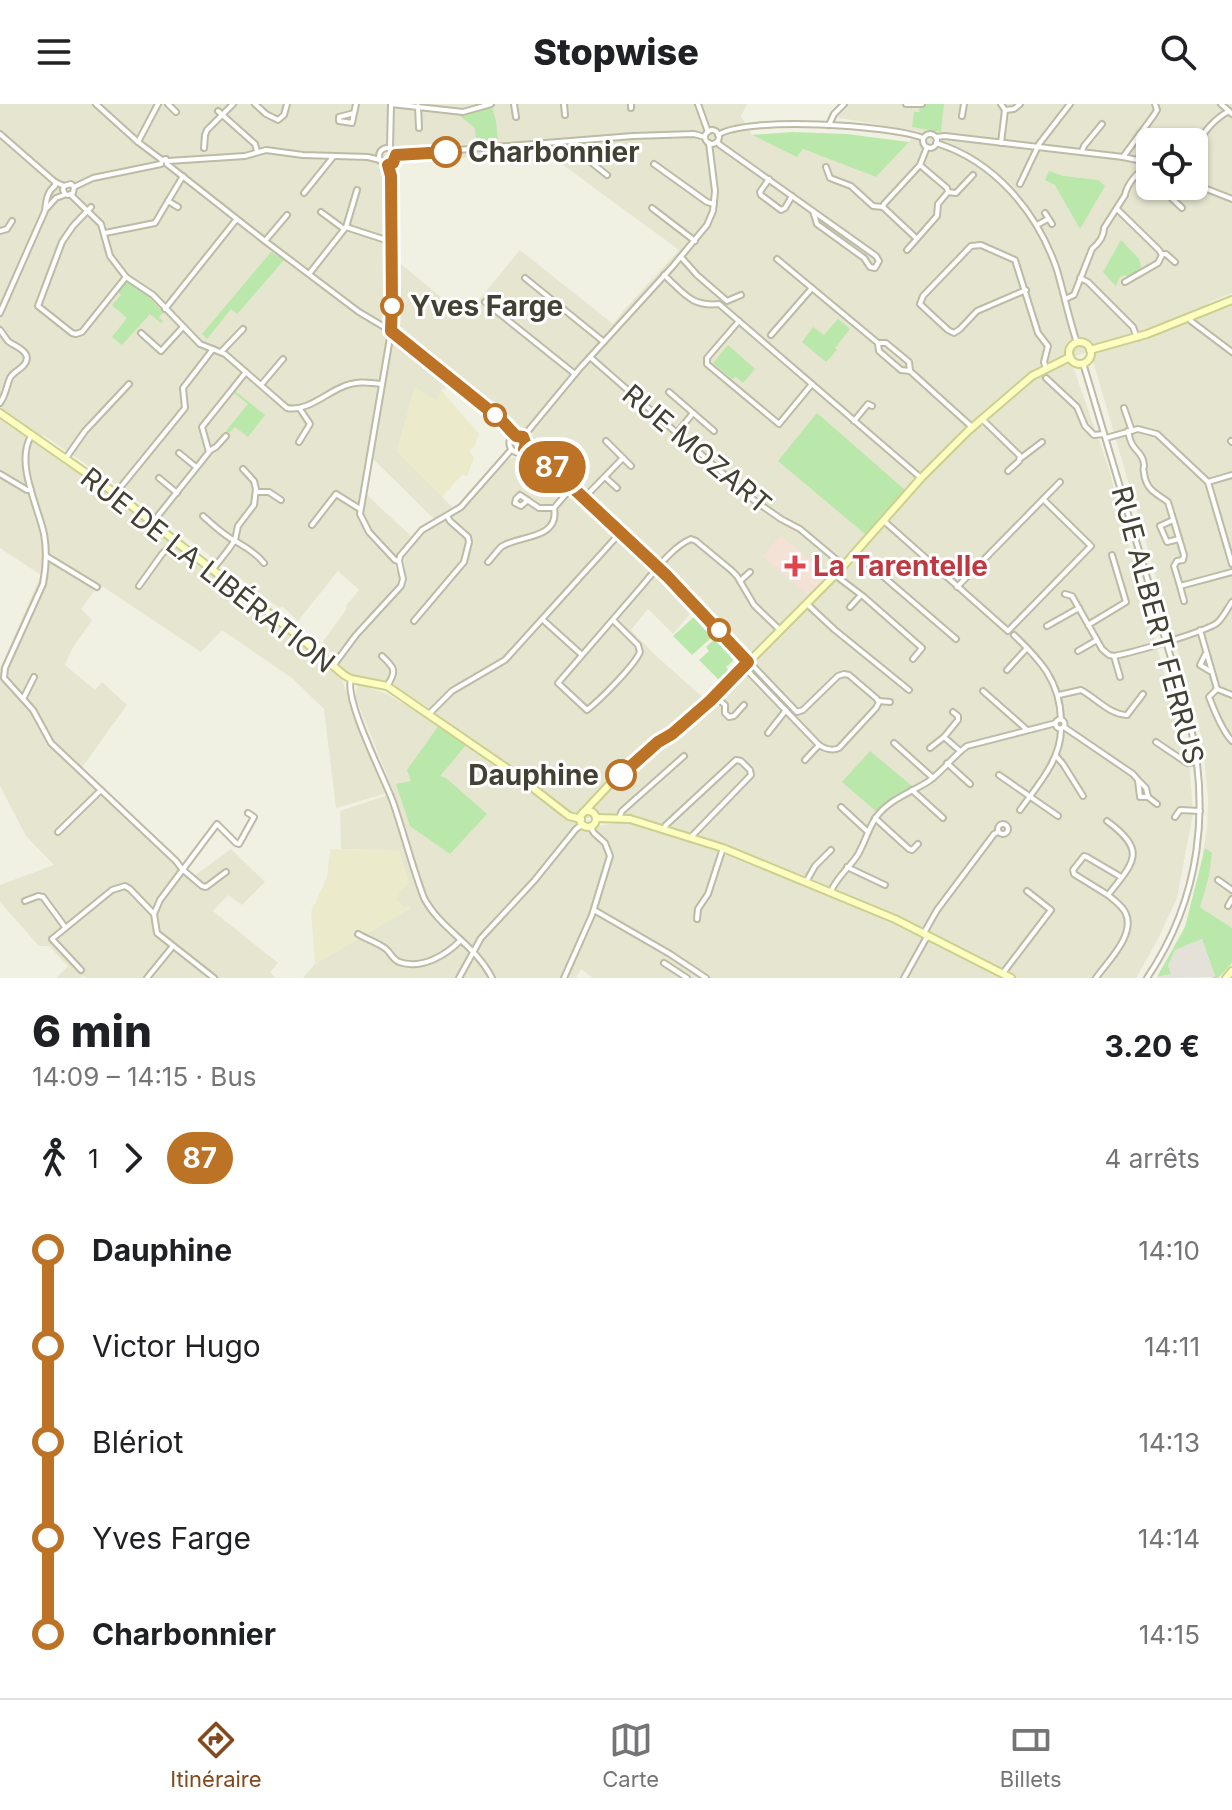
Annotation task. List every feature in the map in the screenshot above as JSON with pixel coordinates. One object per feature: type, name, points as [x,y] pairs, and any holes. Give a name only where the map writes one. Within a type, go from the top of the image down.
[{"type":"main road","points":[[1090,350],[1137,338],[1232,300]]},
{"type":"main road","points":[[1077,343],[1086,345],[1090,350],[1088,360],[1083,363],[1075,363],[1070,357],[1070,348],[1077,343]]},
{"type":"main road","points":[[584,820],[591,802],[715,696],[844,566],[921,478],[973,428],[1024,382],[1070,357]]},
{"type":"main road","name":"RUE DE LA LIBÉRATION","points":[[0,413],[153,522],[351,679],[387,686],[511,771],[569,816],[584,820]]},
{"type":"main road","points":[[584,820],[595,823],[594,804],[601,794]]},
{"type":"main road","points":[[584,820],[587,811],[595,815],[630,819],[723,848],[831,891],[926,934],[1011,978]]},
{"type":"street","points":[[96,104],[138,142],[265,241],[359,312],[391,331],[516,436]]},
{"type":"street","points":[[138,142],[158,104]]},
{"type":"street","points":[[168,104],[176,112]]},
{"type":"street","points":[[204,148],[207,130],[220,113],[233,104]]},
{"type":"street","points":[[255,104],[278,120],[284,115],[287,104]]},
{"type":"street","points":[[354,113],[356,104]]},
{"type":"street","points":[[396,155],[390,148],[391,104],[463,112],[491,104]]},
{"type":"street","points":[[514,104],[516,117]]},
{"type":"street","points":[[564,104],[565,115]]},
{"type":"street","points":[[523,437],[707,225],[715,191],[709,143],[698,104]]},
{"type":"street","points":[[829,125],[844,104]]},
{"type":"street","points":[[906,104],[922,104]]},
{"type":"street","points":[[962,116],[964,104]]},
{"type":"street","points":[[1001,104],[1005,110],[1001,143]]},
{"type":"street","points":[[1005,110],[1014,109],[1020,104]]},
{"type":"street","points":[[1020,184],[1038,146],[1070,104]]},
{"type":"street","points":[[1123,157],[1154,115],[1157,110],[1155,104]]},
{"type":"street","points":[[1208,129],[1231,112],[1221,104]]},
{"type":"street","points":[[418,106],[419,128]]},
{"type":"street","points":[[220,113],[255,144],[257,152]]},
{"type":"street","points":[[1082,152],[1102,124]]},
{"type":"street","points":[[717,142],[718,135],[726,130],[776,125],[829,125],[923,138]]},
{"type":"street","points":[[396,155],[677,134],[706,135],[714,131],[718,135]]},
{"type":"street","points":[[0,134],[55,184],[89,209],[101,224],[110,256],[126,277],[153,295],[200,344],[221,352],[287,408],[300,409],[343,386],[365,382],[381,384]]},
{"type":"street","points":[[923,138],[928,134],[987,169],[1017,197],[1037,225],[1049,251],[1077,343]]},
{"type":"street","points":[[936,140],[950,137],[1136,159]]},
{"type":"street","points":[[950,137],[950,147]]},
{"type":"street","points":[[923,138],[927,147]]},
{"type":"street","points":[[927,147],[933,146],[936,140]]},
{"type":"street","points":[[576,141],[577,151],[607,175]]},
{"type":"street","points":[[709,143],[717,142],[876,256],[878,266],[870,267],[864,258],[817,224],[813,211]]},
{"type":"street","points":[[883,207],[920,165],[927,147]]},
{"type":"street","points":[[368,157],[390,148]]},
{"type":"street","points":[[45,211],[56,198],[93,178],[164,162],[245,156],[274,150],[303,155],[368,157],[388,165],[393,163],[396,155]]},
{"type":"street","points":[[380,152],[380,160]]},
{"type":"street","points":[[149,166],[154,162],[154,154]]},
{"type":"street","points":[[304,193],[334,156]]},
{"type":"street","points":[[654,164],[714,204]]},
{"type":"street","points":[[333,666],[356,635],[401,586],[399,561],[369,532],[360,509],[391,331],[391,176],[388,165]]},
{"type":"street","points":[[920,165],[948,192]]},
{"type":"street","points":[[826,167],[830,178],[851,186],[873,206],[883,207],[916,238]]},
{"type":"street","points":[[948,192],[956,193],[973,175]]},
{"type":"street","points":[[105,234],[155,223],[183,176]]},
{"type":"street","points":[[1065,299],[1074,295],[1092,249],[1136,176]]},
{"type":"street","points":[[769,179],[760,192],[772,203],[783,209],[793,196]]},
{"type":"street","points":[[0,313],[55,184]]},
{"type":"street","points":[[63,187],[67,184],[74,187]]},
{"type":"street","points":[[309,274],[345,228],[357,190]]},
{"type":"street","points":[[1208,190],[1232,199]]},
{"type":"street","points":[[907,250],[937,216],[938,204],[948,192]]},
{"type":"street","points":[[1174,200],[1182,208]]},
{"type":"street","points":[[168,201],[178,207]]},
{"type":"street","points":[[652,208],[695,241]]},
{"type":"street","points":[[89,209],[62,242],[38,306],[76,334],[82,332],[126,277]]},
{"type":"street","points":[[1117,209],[1162,254],[1175,262]]},
{"type":"street","points":[[321,212],[345,228],[392,242]]},
{"type":"street","points":[[265,241],[287,215]]},
{"type":"street","points":[[1037,225],[1047,216],[1052,224]]},
{"type":"street","points":[[165,309],[237,219]]},
{"type":"street","points":[[0,231],[7,229],[12,221]]},
{"type":"street","points":[[1026,290],[977,311],[954,333],[920,304],[923,296],[971,246],[978,244],[1015,260],[1026,290],[1039,336],[1048,346],[1044,362],[1046,368]]},
{"type":"street","points":[[1125,282],[1158,263],[1162,254]]},
{"type":"street","points":[[681,257],[727,301],[741,295]]},
{"type":"street","points":[[777,259],[878,343],[886,343],[909,362],[910,371]]},
{"type":"street","points":[[664,275],[697,304],[719,304],[921,478]]},
{"type":"street","points":[[525,278],[604,342]]},
{"type":"street","points":[[1080,278],[1133,327],[1137,338]]},
{"type":"street","points":[[771,335],[812,288]]},
{"type":"street","points":[[485,302],[575,374]]},
{"type":"street","points":[[1190,317],[1191,321],[1232,352]]},
{"type":"street","points":[[739,321],[707,358],[707,364],[779,424],[812,384]]},
{"type":"street","points":[[141,333],[161,351],[183,327]]},
{"type":"street","points":[[221,352],[243,329]]},
{"type":"street","points":[[0,330],[27,356],[23,367],[11,375],[0,403]]},
{"type":"street","points":[[878,343],[879,351],[901,370],[910,371],[973,428]]},
{"type":"street","points":[[115,494],[185,408],[183,388],[213,349]]},
{"type":"street","name":"RUE MOZART","points":[[590,357],[751,498],[800,529],[844,566]]},
{"type":"street","points":[[261,385],[283,359]]},
{"type":"street","name":"RUE ALBERT FERRUS","points":[[1083,363],[1188,715],[1197,762],[1200,811],[1194,864],[1173,936],[1147,978]]},
{"type":"street","points":[[209,451],[202,427],[246,372]]},
{"type":"street","points":[[1046,378],[1077,407],[1088,430],[1094,435],[1145,430],[1162,437],[1208,482],[1232,564]]},
{"type":"street","points":[[0,381],[8,387]]},
{"type":"street","points":[[65,459],[85,431],[129,384]]},
{"type":"street","points":[[669,392],[714,431]]},
{"type":"street","points":[[854,421],[868,404],[872,406]]},
{"type":"street","points":[[1124,408],[1132,444],[1143,461],[1146,482],[1157,496],[1167,499],[1184,558],[1174,566],[1184,601]]},
{"type":"street","points":[[299,442],[310,424],[300,409]]},
{"type":"street","points":[[677,433],[693,413]]},
{"type":"street","points":[[983,420],[1021,458]]},
{"type":"street","points":[[508,428],[511,450],[518,453],[524,449],[523,437]]},
{"type":"street","points":[[31,436],[25,457],[44,535],[46,556],[43,584],[22,626],[4,678],[33,710],[51,743],[182,869],[206,887],[226,872]]},
{"type":"street","points":[[153,522],[209,451],[226,436]]},
{"type":"street","points":[[510,439],[523,437]]},
{"type":"street","points":[[606,441],[631,466]]},
{"type":"street","points":[[1008,471],[1042,442]]},
{"type":"street","points":[[524,449],[540,457],[658,568],[819,745],[833,750],[839,748],[879,701]]},
{"type":"street","points":[[399,561],[422,530],[461,507],[511,450]]},
{"type":"street","points":[[179,453],[196,468]]},
{"type":"street","points":[[584,498],[623,458]]},
{"type":"street","points":[[212,569],[235,540],[238,526],[254,505],[254,481],[243,469]]},
{"type":"street","points":[[0,474],[31,490]]},
{"type":"street","points":[[1208,482],[1232,475]]},
{"type":"street","points":[[605,477],[617,488]]},
{"type":"street","points":[[159,478],[177,493]]},
{"type":"street","points":[[957,587],[1060,482]]},
{"type":"street","points":[[488,562],[503,546],[541,534],[554,519],[554,508],[572,487]]},
{"type":"street","points":[[256,492],[269,492],[281,500]]},
{"type":"street","points":[[312,525],[336,494],[360,509]]},
{"type":"street","points":[[884,521],[1008,631],[1091,546],[1043,499]]},
{"type":"street","points":[[528,500],[539,508],[554,508]]},
{"type":"street","points":[[203,516],[264,563]]},
{"type":"street","points":[[414,621],[464,562],[468,537],[447,516]]},
{"type":"street","points":[[1173,520],[1160,526],[1167,542],[1179,539]]},
{"type":"street","points":[[428,714],[452,691],[505,660],[620,533]]},
{"type":"street","points":[[613,620],[638,645],[640,652],[622,676],[587,710],[558,683],[658,568],[681,544],[691,539],[731,571],[754,605],[780,630]]},
{"type":"street","points":[[139,586],[175,541]]},
{"type":"street","points":[[856,553],[956,639]]},
{"type":"street","points":[[1088,625],[1126,602],[1112,555]]},
{"type":"street","points":[[46,556],[97,587]]},
{"type":"street","points":[[740,581],[750,572]]},
{"type":"street","points":[[1180,586],[1232,572]]},
{"type":"street","points":[[835,575],[922,648],[913,659]]},
{"type":"street","points":[[1065,594],[1072,596],[1102,649],[1114,656],[1217,623],[1232,602]]},
{"type":"street","points":[[850,607],[861,595]]},
{"type":"street","points":[[807,604],[909,690]]},
{"type":"street","points":[[1047,626],[1079,608]]},
{"type":"street","points":[[1226,610],[1232,614]]},
{"type":"street","points":[[542,619],[582,656]]},
{"type":"street","points":[[1200,630],[1217,689]]},
{"type":"street","points":[[1014,635],[1040,661],[1051,678],[1059,695],[1062,728],[1056,756],[1020,810]]},
{"type":"street","points":[[1078,651],[1097,640]]},
{"type":"street","points":[[1007,670],[1027,648]]},
{"type":"street","points":[[1207,653],[1200,665],[1212,672]]},
{"type":"street","points":[[382,656],[394,671],[387,686]]},
{"type":"street","points":[[1114,656],[1120,677]]},
{"type":"street","points":[[788,708],[801,712],[838,676],[844,674],[879,701],[890,702]]},
{"type":"street","points":[[23,699],[34,677]]},
{"type":"street","points":[[351,679],[349,690],[392,801],[424,898],[444,924],[474,951],[492,978]]},
{"type":"street","points":[[1217,689],[1232,695]]},
{"type":"street","points":[[1217,689],[1209,697],[1216,717],[1232,741]]},
{"type":"street","points":[[1059,695],[1081,690],[1123,716],[1143,694]]},
{"type":"street","points":[[983,691],[1027,730]]},
{"type":"street","points":[[715,696],[725,705],[725,713],[729,717],[744,705]]},
{"type":"street","points":[[768,733],[788,708]]},
{"type":"street","points":[[930,748],[958,720],[953,712]]},
{"type":"street","points":[[831,891],[836,879],[856,858],[875,818],[885,807],[933,778],[960,751],[967,746],[1059,721]]},
{"type":"street","points":[[1062,728],[1133,774],[1138,780],[1140,797],[1148,797],[1157,804]]},
{"type":"street","points":[[944,737],[960,751]]},
{"type":"street","points":[[1156,742],[1187,763],[1197,762]]},
{"type":"street","points":[[894,743],[933,778]]},
{"type":"street","points":[[805,760],[819,745]]},
{"type":"street","points":[[619,818],[622,811],[684,756]]},
{"type":"street","points":[[1056,756],[1083,796]]},
{"type":"street","points":[[664,829],[736,760],[741,761],[751,775],[690,838]]},
{"type":"street","points":[[947,763],[970,784]]},
{"type":"street","points":[[999,775],[1058,816]]},
{"type":"street","points":[[58,832],[101,790]]},
{"type":"street","points":[[912,790],[943,818]]},
{"type":"street","points":[[841,807],[868,832]]},
{"type":"street","points":[[1175,817],[1180,810],[1200,811]]},
{"type":"street","points":[[214,978],[157,933],[154,914],[160,900],[217,824],[239,844],[254,817],[248,813]]},
{"type":"street","points":[[875,818],[912,850],[918,844]]},
{"type":"street","points":[[459,978],[481,938],[534,881],[584,820],[607,846],[610,856],[594,910],[564,978]]},
{"type":"street","points":[[1107,821],[1125,834],[1134,851],[1133,861],[1108,895]]},
{"type":"street","points":[[904,978],[945,900],[998,832]]},
{"type":"street","points":[[697,919],[698,909],[708,894],[723,848]]},
{"type":"street","points":[[806,882],[815,866],[831,850]]},
{"type":"street","points":[[1096,978],[1127,932],[1128,917],[1122,906],[1074,874],[1073,870],[1084,856],[1121,877]]},
{"type":"street","points":[[847,867],[885,885]]},
{"type":"street","points":[[1218,880],[1232,890]]},
{"type":"street","points":[[81,970],[52,939],[112,890],[125,886],[154,914]]},
{"type":"street","points":[[1003,974],[1051,910],[1027,891]]},
{"type":"street","points":[[25,901],[43,897],[66,928]]},
{"type":"street","points":[[1228,906],[1232,899]]},
{"type":"street","points":[[594,910],[706,978]]},
{"type":"street","points":[[358,934],[388,950],[392,958],[403,963],[440,958],[461,940]]},
{"type":"street","points":[[147,978],[174,945]]},
{"type":"street","points":[[664,963],[687,978]]},
{"type":"shaded area","points":[[0,104],[747,104],[741,116],[752,135],[797,156],[803,149],[876,177],[919,131],[839,118],[837,115],[847,104],[1232,104],[1232,293],[1210,302],[1195,313],[1205,316],[1232,306],[1232,928],[1193,902],[1207,829],[1208,798],[1198,721],[1090,351],[1070,358],[1109,469],[1143,601],[1189,758],[1193,814],[1177,898],[1136,978],[1012,978],[967,954],[806,882],[797,874],[723,848],[619,818],[572,818],[426,706],[392,685],[352,675],[337,665],[407,582],[403,558],[425,532],[464,510],[507,459],[525,456],[540,462],[694,609],[673,634],[648,609],[631,630],[654,654],[708,702],[748,662],[749,657],[665,570],[521,430],[458,381],[442,390],[437,401],[415,388],[397,451],[452,507],[434,519],[372,458],[366,494],[412,537],[394,564],[400,580],[394,591],[336,657],[322,643],[359,590],[338,571],[298,621],[118,486],[43,435],[40,438],[0,408]],"holes":[[[544,151],[679,250],[613,324],[520,250],[465,317],[396,260],[394,171],[401,163]]]},
{"type":"shaded area","points":[[415,387],[437,401],[441,390],[479,434],[469,451],[474,458],[467,476],[462,475],[442,497],[397,451]]},
{"type":"shaded area","points":[[0,419],[122,501],[342,680],[387,793],[336,808],[324,709],[292,678],[222,630],[201,652],[102,586],[96,589],[81,609],[92,620],[65,665],[95,690],[102,682],[127,705],[78,773],[177,866],[194,876],[231,849],[265,882],[242,905],[228,895],[213,911],[278,963],[270,972],[276,978],[56,978],[68,966],[49,946],[39,946],[0,902],[0,885],[54,865],[26,836],[0,786],[0,669],[41,575],[0,548]]},
{"type":"shaded area","name":"La Tarentelle","points":[[781,535],[828,576],[808,595],[762,556]]},
{"type":"shaded area","points":[[358,684],[387,694],[439,725],[584,828],[624,822],[726,853],[841,898],[1002,978],[593,978],[581,969],[576,978],[303,978],[315,964],[410,908],[405,909],[396,900],[399,851],[341,849],[340,811],[394,793],[355,696]]},
{"type":"shaded area","points":[[330,849],[399,851],[409,883],[397,900],[405,909],[410,908],[315,964],[311,912],[327,877]]},
{"type":"shaded area","points":[[1202,939],[1215,977],[1156,978],[1171,974],[1168,966],[1175,950]]},
{"type":"green space","points":[[926,104],[944,104],[941,132],[912,127],[914,112],[920,112],[919,109]]},
{"type":"green space","points":[[492,107],[498,140],[476,142],[475,128],[460,116]]},
{"type":"green space","points":[[792,132],[847,134],[909,142],[876,177],[803,149],[797,157],[752,135]]},
{"type":"green space","points":[[1049,171],[1098,180],[1105,186],[1080,229],[1055,185],[1045,180]]},
{"type":"green space","points":[[1121,240],[1139,259],[1142,270],[1131,277],[1124,275],[1119,278],[1116,286],[1103,272]]},
{"type":"green space","points":[[271,252],[284,260],[237,314],[231,309],[207,339],[202,334]]},
{"type":"green space","points":[[127,282],[151,299],[163,313],[159,317],[163,321],[161,323],[150,314],[122,345],[112,337],[127,318],[112,305]]},
{"type":"green space","points":[[838,319],[850,329],[826,362],[802,342],[813,327],[824,335]]},
{"type":"green space","points":[[728,345],[755,369],[743,383],[736,377],[732,379],[713,363]]},
{"type":"green space","points":[[235,391],[265,415],[248,437],[235,427],[229,433],[226,431],[248,404]]},
{"type":"green space","points":[[817,413],[905,490],[865,534],[778,461]]},
{"type":"green space","points":[[694,617],[712,637],[692,655],[673,636]]},
{"type":"green space","points":[[716,638],[736,658],[726,667],[729,671],[719,680],[699,660],[709,651],[706,647]]},
{"type":"green space","points":[[439,725],[466,745],[440,776],[487,814],[450,854],[410,826],[396,784],[411,781],[407,770]]},
{"type":"green space","points":[[870,751],[912,786],[877,812],[842,782]]},
{"type":"green space","points":[[1205,848],[1212,853],[1200,907],[1232,928],[1232,963],[1218,978],[1212,978],[1215,976],[1202,939],[1175,950],[1168,966],[1171,974],[1157,977],[1185,927]]},
{"type":"bus line","name":"87","points":[[446,152],[396,155],[393,163],[388,165],[391,176],[391,331],[500,419],[516,436],[523,437],[526,441],[524,449],[540,457],[667,576],[748,662],[710,701],[621,775]]},
{"type":"place","name":"Charbonnier","points":[[446,152]]},
{"type":"place","name":"Yves Farge","points":[[392,306]]},
{"type":"place","name":"La Tarentelle","points":[[795,566]]},
{"type":"place","name":"Dauphine","points":[[621,775]]}]
